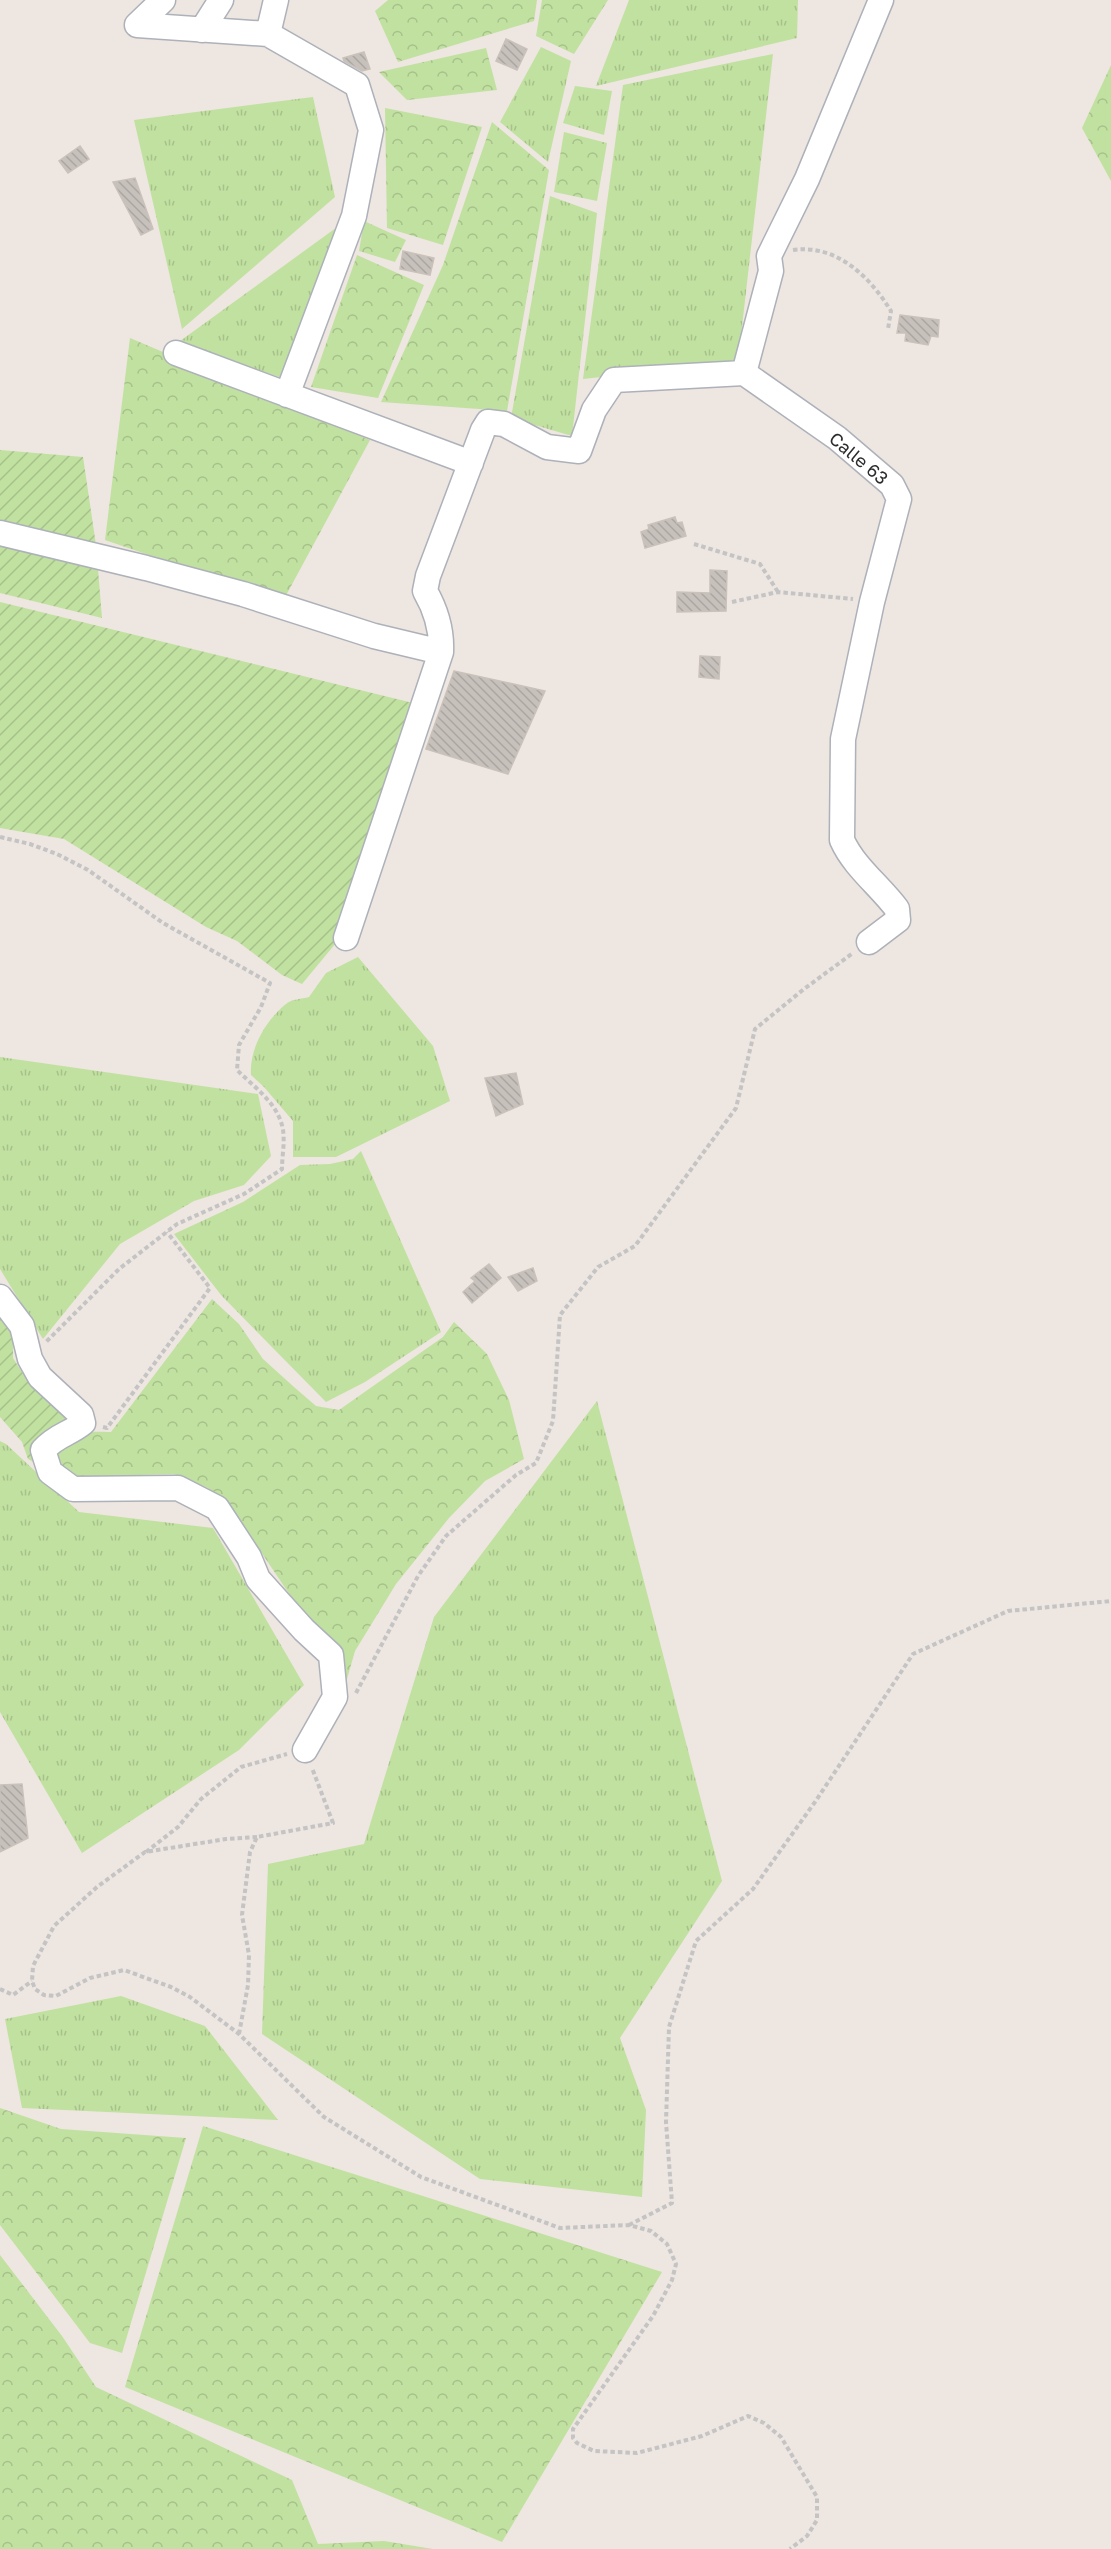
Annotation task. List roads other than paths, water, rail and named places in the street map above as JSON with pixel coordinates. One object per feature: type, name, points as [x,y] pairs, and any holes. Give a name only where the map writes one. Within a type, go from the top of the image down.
[{"type":"street","points":[[163,0],[137,25],[268,34],[357,85],[370,130],[354,216],[287,395]]},
{"type":"street","points":[[202,30],[221,0]]},
{"type":"street","points":[[268,34],[276,0]]},
{"type":"street","points":[[346,939],[441,652],[442,640],[434,607],[425,591],[428,576],[483,430],[488,423],[504,424],[547,447],[579,451],[594,410],[614,380],[744,373],[771,271],[769,256],[807,179],[880,0]]},
{"type":"street","points":[[176,353],[471,463]]},
{"type":"street","name":"Calle 63","points":[[744,373],[837,438],[892,485],[899,499],[872,602],[843,739],[842,840],[857,864],[897,909],[898,920],[869,942]]},
{"type":"street","points":[[0,533],[243,594],[374,636],[441,652]]},
{"type":"street","points":[[0,1297],[22,1326],[30,1359],[40,1377],[81,1415],[83,1423],[81,1425],[74,1431],[54,1438],[43,1450],[50,1472],[73,1490],[178,1488],[217,1508],[249,1557],[258,1579],[304,1630],[331,1655],[334,1697],[305,1750]]}]
